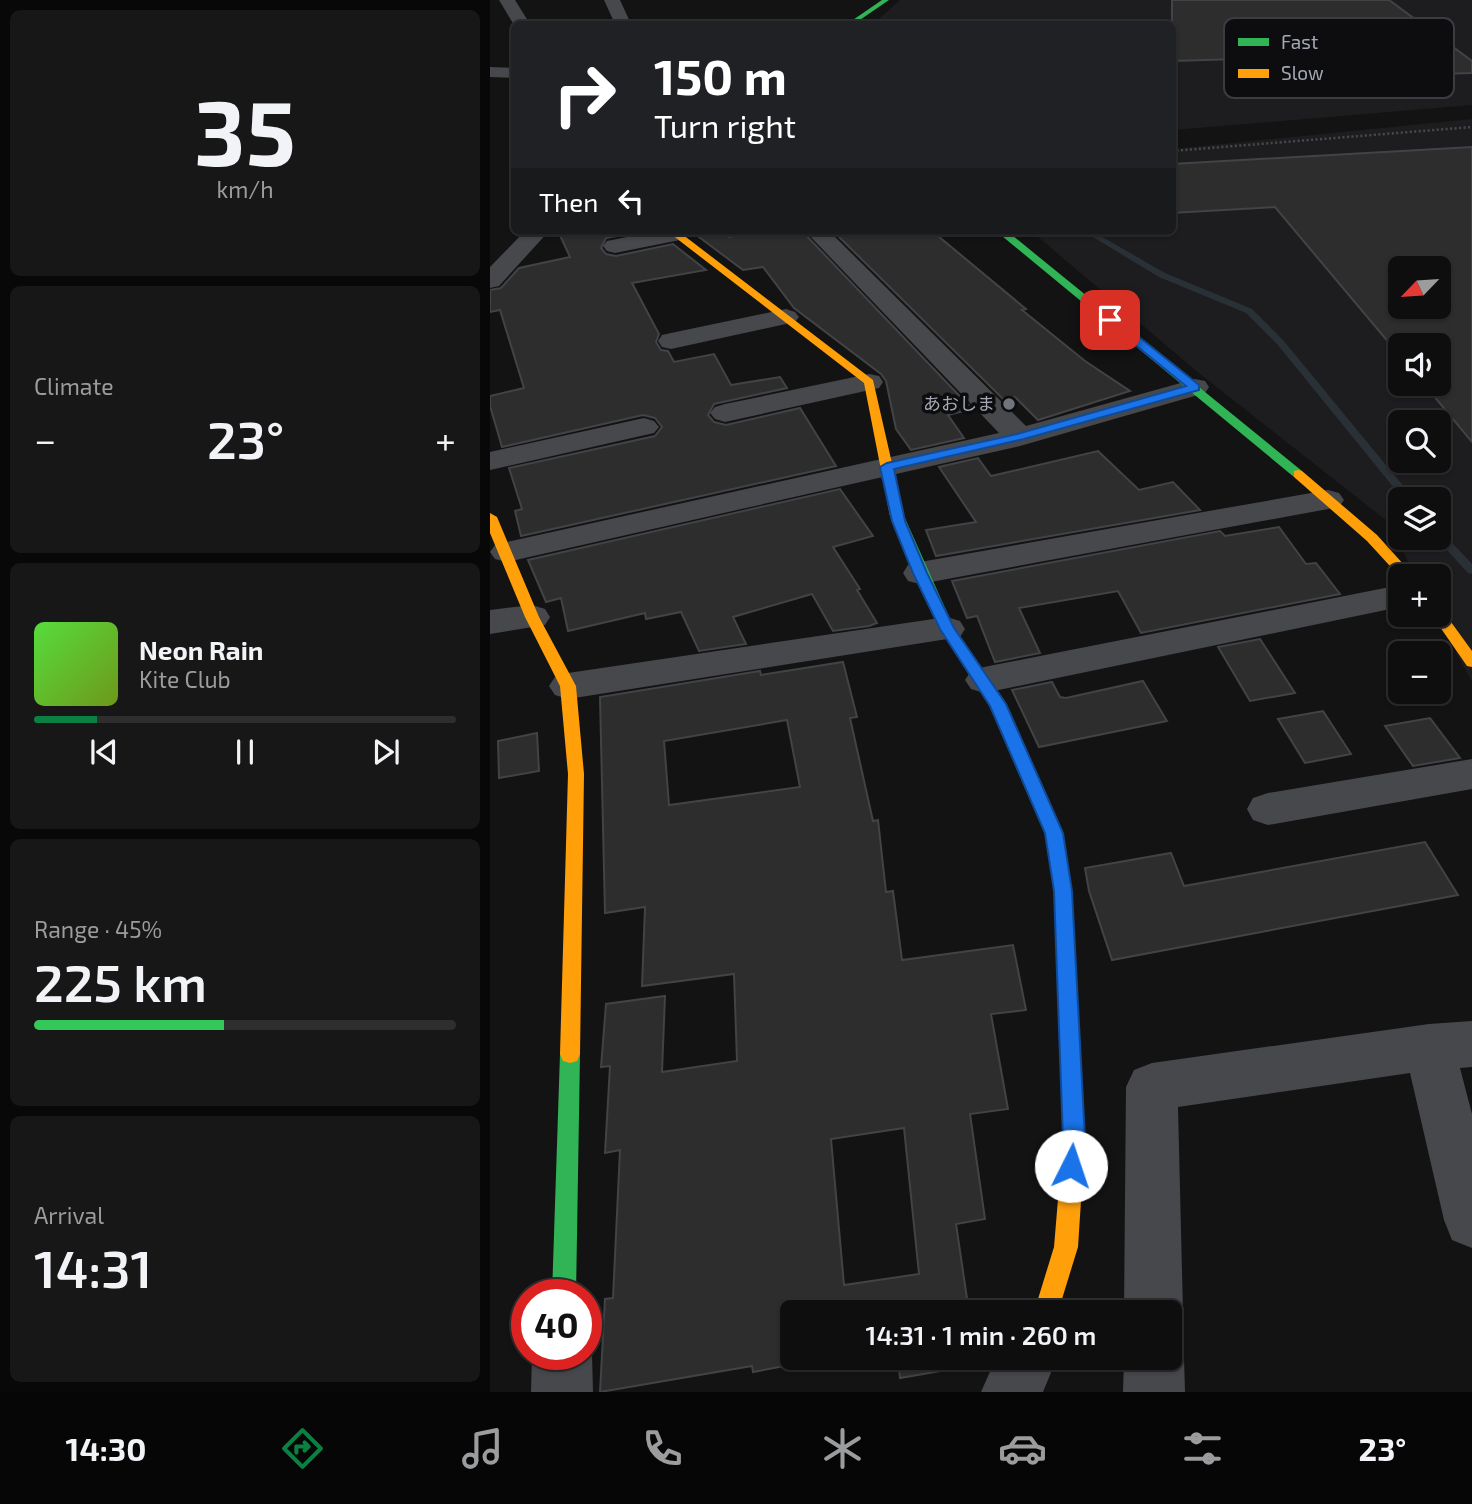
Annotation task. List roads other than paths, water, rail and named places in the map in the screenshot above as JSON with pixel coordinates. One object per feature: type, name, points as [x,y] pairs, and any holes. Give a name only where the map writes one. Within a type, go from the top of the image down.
[{"type":"street","points":[[507,0],[520,21]]},
{"type":"street","points":[[612,0],[621,21]]},
{"type":"street","points":[[854,21],[886,0]]},
{"type":"street","points":[[490,72],[511,73]]},
{"type":"street","points":[[490,281],[534,235]]},
{"type":"street","points":[[615,246],[662,235]]},
{"type":"street","points":[[679,235],[869,382],[898,521],[947,629],[984,680],[1015,738],[1054,833],[1063,891],[1074,1139],[1066,1247],[1050,1300]]},
{"type":"street","points":[[820,235],[1020,437]]},
{"type":"street","points":[[1006,235],[1195,387],[1328,499],[1373,538],[1396,564]]},
{"type":"street","points":[[671,341],[786,317]]},
{"type":"street","points":[[725,413],[869,382]]},
{"type":"street","points":[[507,552],[1020,437],[1195,387]]},
{"type":"street","points":[[490,461],[644,427]]},
{"type":"street","points":[[920,573],[1328,499]]},
{"type":"street","points":[[490,517],[507,552],[532,617],[568,686],[576,774],[564,1279]]},
{"type":"street","points":[[984,680],[1388,598]]},
{"type":"street","points":[[490,622],[532,617]]},
{"type":"street","points":[[1447,627],[1472,662]]},
{"type":"street","points":[[568,686],[947,629]]},
{"type":"street","points":[[1269,809],[1472,774]]},
{"type":"street","points":[[1153,1300],[1152,1087],[1451,1045],[1472,1220]]},
{"type":"street","points":[[562,1370],[562,1392]]},
{"type":"street","points":[[1012,1392],[1022,1370]]},
{"type":"street","points":[[1154,1370],[1154,1392]]},
{"type":"waterway","points":[[1094,235],[1162,275],[1249,311],[1280,342],[1399,487]]},
{"type":"waterway","points":[[1451,548],[1472,571]]},
{"type":"place","name":"あおしま","points":[[1009,404]]}]
